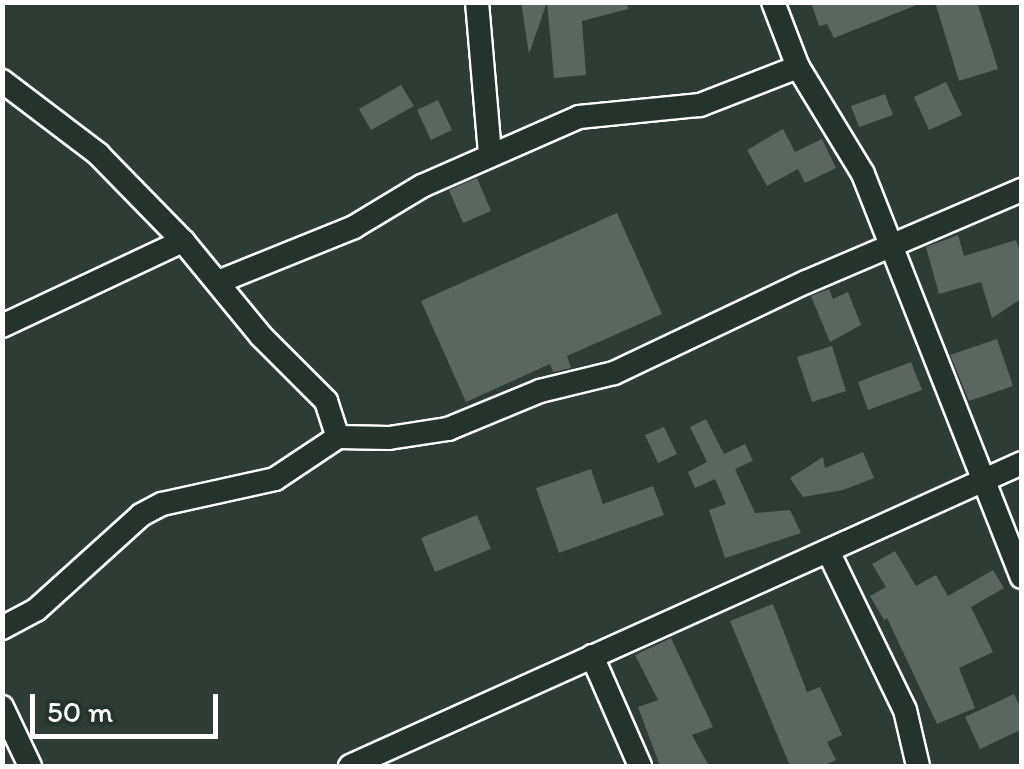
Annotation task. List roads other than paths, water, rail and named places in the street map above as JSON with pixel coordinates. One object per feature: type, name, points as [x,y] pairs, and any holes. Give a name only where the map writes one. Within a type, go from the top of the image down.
[{"type":"street","points":[[477,2],[490,154]]},
{"type":"street","points":[[773,2],[798,67],[863,174],[1022,577]]},
{"type":"street","points":[[218,282],[354,226],[422,186],[490,154],[593,113],[700,105],[798,67]]},
{"type":"street","points":[[2,82],[98,154],[183,240],[261,336],[326,401],[338,436]]},
{"type":"street","points":[[2,628],[36,610],[140,515],[162,504],[275,478],[338,436],[389,438],[448,430],[540,391],[614,373],[1022,190]]},
{"type":"street","points":[[2,326],[183,240]]},
{"type":"street","points":[[350,766],[1022,463]]},
{"type":"street","points":[[829,553],[904,710],[918,766]]},
{"type":"street","points":[[592,656],[640,766]]},
{"type":"street","points":[[2,707],[30,766]]}]
